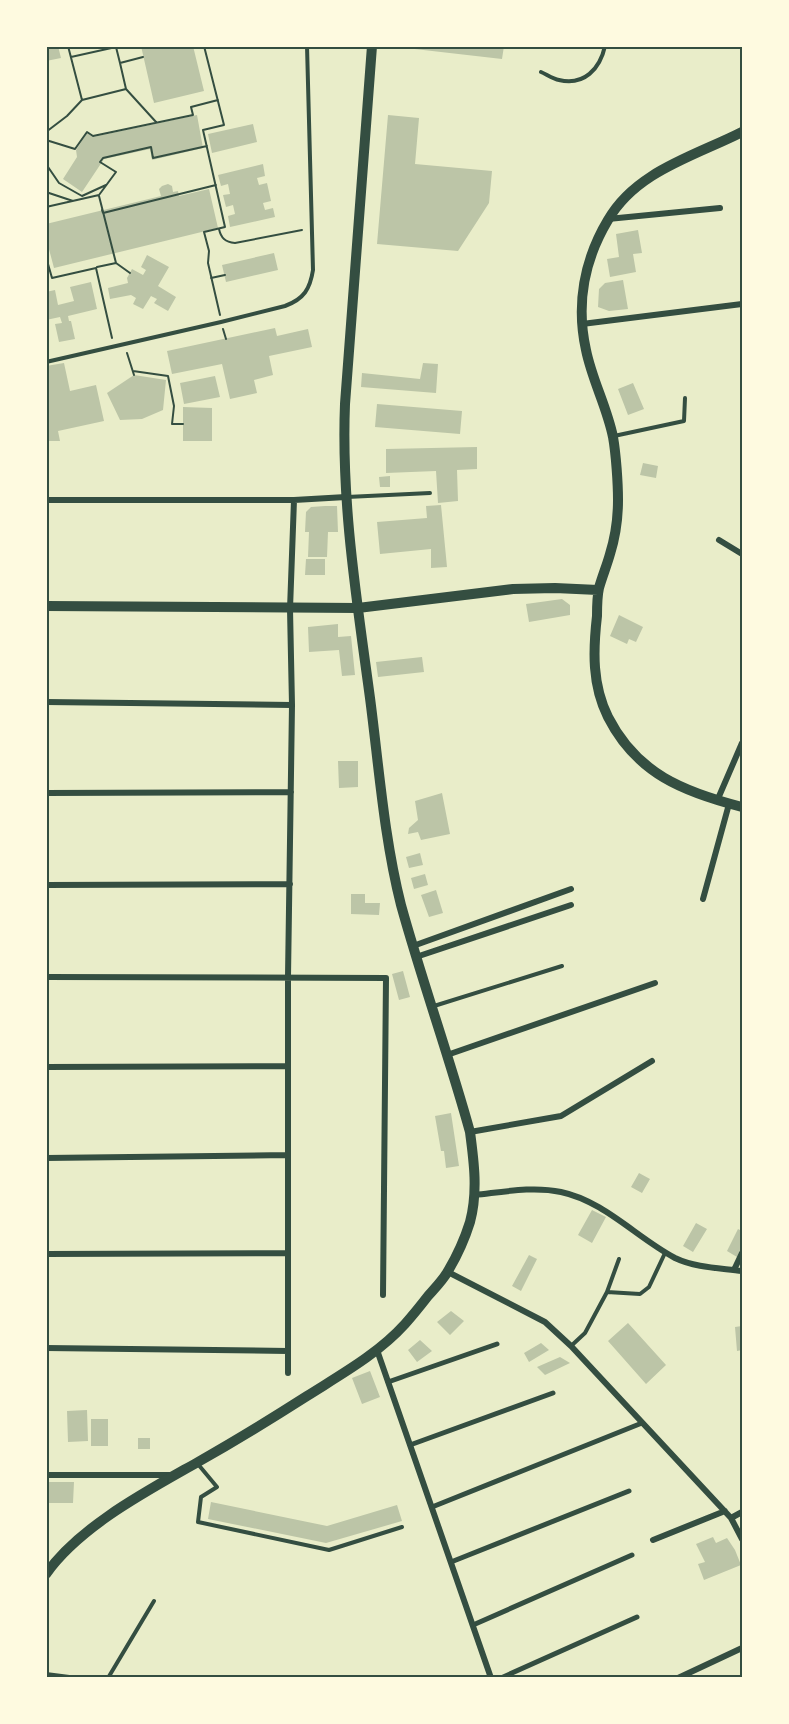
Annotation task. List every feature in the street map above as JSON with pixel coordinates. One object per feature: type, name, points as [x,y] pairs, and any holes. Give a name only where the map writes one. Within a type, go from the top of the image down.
[{"type":"street","points":[[46,1574],[72,1544],[92,1528],[172,1475],[197,1463],[293,1405],[377,1349],[404,1325],[448,1272],[465,1238],[470,1220],[475,1195],[475,1167],[470,1132],[431,1006],[421,956],[401,903],[388,837],[346,497],[343,443],[345,404],[372,46]]},
{"type":"street","points":[[742,132],[659,172],[632,190],[623,199],[608,219],[586,268],[582,324],[586,351],[613,437],[618,501],[611,551],[598,590],[595,632],[595,677],[598,690],[608,717],[622,741],[661,777],[682,788],[717,801],[742,807]]},
{"type":"street","points":[[608,219],[720,208]]},
{"type":"street","points":[[582,324],[742,304]]},
{"type":"street","points":[[46,500],[294,500],[346,497]]},
{"type":"street","points":[[288,1373],[288,976],[292,705],[290,609],[294,500]]},
{"type":"street","points":[[719,540],[742,554]]},
{"type":"street","points":[[46,606],[358,608],[513,589],[598,590]]},
{"type":"street","points":[[46,702],[292,705]]},
{"type":"street","points":[[717,801],[742,743]]},
{"type":"street","points":[[46,793],[291,792]]},
{"type":"street","points":[[703,899],[729,804]]},
{"type":"street","points":[[46,885],[290,884]]},
{"type":"street","points":[[417,944],[570,889]]},
{"type":"street","points":[[421,956],[571,905]]},
{"type":"street","points":[[46,977],[386,978],[383,1295]]},
{"type":"street","points":[[447,1055],[655,983]]},
{"type":"street","points":[[470,1132],[561,1116],[652,1061]]},
{"type":"street","points":[[46,1067],[288,1066]]},
{"type":"street","points":[[46,1158],[288,1155]]},
{"type":"street","points":[[475,1195],[535,1190],[562,1192],[590,1203],[684,1262],[704,1267],[742,1271]]},
{"type":"street","points":[[46,1254],[288,1253]]},
{"type":"street","points":[[734,1270],[742,1253]]},
{"type":"street","points":[[448,1272],[545,1322],[571,1346],[725,1511],[742,1539]]},
{"type":"street","points":[[388,1382],[497,1344]]},
{"type":"street","points":[[46,1348],[288,1351]]},
{"type":"street","points":[[377,1349],[492,1677]]},
{"type":"street","points":[[410,1445],[553,1393]]},
{"type":"street","points":[[432,1508],[642,1423]]},
{"type":"street","points":[[46,1475],[172,1475]]},
{"type":"street","points":[[451,1562],[629,1491]]},
{"type":"street","points":[[653,1540],[725,1511]]},
{"type":"street","points":[[731,1518],[742,1512]]},
{"type":"street","points":[[473,1624],[632,1555]]},
{"type":"street","points":[[501,1677],[637,1617]]},
{"type":"street","points":[[678,1677],[742,1648]]},
{"type":"lane","points":[[46,362],[285,306],[305,295],[313,270],[307,46]]},
{"type":"lane","points":[[541,72],[559,80],[575,80],[592,74],[602,59],[605,46]]},
{"type":"lane","points":[[613,437],[684,421],[685,398]]},
{"type":"lane","points":[[346,497],[429,493]]},
{"type":"lane","points":[[431,1006],[562,966]]},
{"type":"lane","points":[[607,1292],[640,1294],[649,1287],[665,1252]]},
{"type":"lane","points":[[571,1346],[585,1333],[607,1292],[619,1259]]},
{"type":"lane","points":[[197,1463],[217,1486],[201,1497],[198,1521],[329,1550],[402,1527]]},
{"type":"lane","points":[[108,1677],[154,1601]]},
{"type":"lane","points":[[46,1674],[77,1677]]},
{"type":"path","points":[[68,46],[82,100]]},
{"type":"path","points":[[204,46],[224,125],[203,130],[225,227],[204,232],[209,251],[208,263],[221,322]]},
{"type":"path","points":[[70,57],[116,47],[126,89],[156,122]]},
{"type":"path","points":[[120,63],[143,57]]},
{"type":"path","points":[[46,132],[67,116],[82,100],[126,89]]},
{"type":"path","points":[[46,140],[75,150],[87,132],[93,136],[193,116],[191,107],[218,100]]},
{"type":"path","points":[[46,207],[99,195],[116,172],[100,162],[103,158],[151,147],[153,158],[208,144]]},
{"type":"path","points":[[46,164],[59,183],[82,196],[107,184]]},
{"type":"path","points":[[102,210],[103,213],[216,185]]},
{"type":"path","points":[[46,192],[73,201]]},
{"type":"path","points":[[99,195],[116,263],[130,273]]},
{"type":"path","points":[[220,203],[224,201]]},
{"type":"path","points":[[219,229],[223,239],[235,243],[311,228]]},
{"type":"path","points":[[47,260],[52,278]]},
{"type":"path","points":[[46,279],[116,263]]},
{"type":"path","points":[[96,268],[114,347]]},
{"type":"path","points":[[211,278],[225,275]]},
{"type":"path","points":[[125,344],[133,374],[168,376],[174,406],[172,424],[183,424]]},
{"type":"building","points":[[46,46],[58,46],[61,58],[46,61]]},
{"type":"building","points":[[141,46],[193,46],[204,91],[154,103]]},
{"type":"building","points":[[406,46],[504,46],[502,59],[406,48]]},
{"type":"building","points":[[197,115],[203,148],[152,160],[150,149],[104,159],[82,192],[63,179],[77,157],[76,150],[87,133],[93,137]]},
{"type":"building","points":[[388,115],[419,118],[415,164],[492,171],[489,203],[458,251],[377,244]]},
{"type":"building","points":[[253,124],[257,142],[212,153],[208,134]]},
{"type":"building","points":[[263,164],[265,176],[257,178],[259,185],[267,183],[271,201],[263,203],[265,210],[273,208],[275,217],[230,227],[228,216],[235,214],[233,205],[226,207],[223,195],[230,194],[228,184],[221,186],[218,175]]},
{"type":"building","points":[[168,184],[172,186],[173,192],[178,191],[179,196],[209,189],[218,228],[54,268],[46,238],[46,224],[161,196],[159,189]]},
{"type":"building","points":[[638,230],[642,253],[633,254],[636,272],[610,277],[607,259],[619,257],[616,234]]},
{"type":"building","points":[[274,253],[278,270],[226,282],[222,265]]},
{"type":"building","points":[[147,255],[169,267],[158,286],[176,297],[168,311],[154,303],[157,299],[151,296],[143,309],[133,304],[136,298],[131,295],[110,299],[108,288],[128,283],[127,278],[132,269],[143,275],[146,270],[141,267]]},
{"type":"building","points":[[623,280],[628,309],[609,311],[598,307],[599,289],[605,283]]},
{"type":"building","points":[[91,282],[97,309],[68,316],[75,339],[59,342],[55,324],[62,323],[60,317],[46,320],[46,292],[55,290],[58,305],[74,301],[70,287]]},
{"type":"building","points":[[275,328],[277,336],[308,329],[312,347],[269,356],[273,375],[254,380],[257,393],[230,399],[222,364],[172,374],[167,351]]},
{"type":"building","points":[[64,363],[70,391],[96,385],[104,421],[58,431],[60,441],[46,441],[46,366]]},
{"type":"building","points":[[423,363],[438,364],[436,393],[361,387],[362,373],[420,379]]},
{"type":"building","points":[[134,375],[166,380],[163,410],[142,419],[120,420],[107,393]]},
{"type":"building","points":[[215,376],[220,397],[184,404],[180,383]]},
{"type":"building","points":[[633,383],[644,409],[628,415],[618,389]]},
{"type":"building","points":[[377,404],[462,411],[460,434],[375,427]]},
{"type":"building","points":[[183,407],[212,408],[212,441],[183,441]]},
{"type":"building","points":[[477,447],[477,469],[457,470],[458,501],[438,503],[436,471],[386,473],[386,449]]},
{"type":"building","points":[[643,463],[658,466],[656,478],[640,475]]},
{"type":"building","points":[[390,476],[390,487],[380,487],[379,477]]},
{"type":"building","points":[[441,505],[447,567],[431,568],[431,549],[380,554],[377,522],[427,518],[426,506]]},
{"type":"building","points":[[337,506],[338,532],[328,532],[327,557],[308,557],[309,532],[305,532],[306,512],[311,507]]},
{"type":"building","points":[[306,559],[325,559],[325,575],[305,575]]},
{"type":"building","points":[[562,599],[570,605],[570,615],[529,622],[526,604]]},
{"type":"building","points":[[619,615],[643,627],[636,642],[629,639],[627,644],[610,636]]},
{"type":"building","points":[[338,624],[338,637],[351,636],[355,675],[342,676],[339,650],[309,652],[308,627]]},
{"type":"building","points":[[422,657],[424,672],[378,677],[376,662]]},
{"type":"building","points":[[338,761],[358,761],[358,787],[339,788]]},
{"type":"building","points":[[442,793],[450,834],[421,840],[418,832],[408,834],[409,828],[418,820],[415,801]]},
{"type":"building","points":[[420,853],[423,865],[409,868],[406,857]]},
{"type":"building","points":[[425,874],[428,885],[414,889],[411,878]]},
{"type":"building","points":[[436,890],[443,913],[429,917],[421,895]]},
{"type":"building","points":[[351,894],[365,894],[365,903],[380,903],[379,915],[351,914]]},
{"type":"building","points":[[403,971],[410,997],[399,1000],[392,974]]},
{"type":"building","points":[[451,1113],[459,1166],[446,1168],[435,1116]]},
{"type":"building","points":[[639,1173],[650,1179],[642,1193],[631,1187]]},
{"type":"building","points":[[592,1210],[606,1217],[592,1243],[578,1235]]},
{"type":"building","points":[[696,1223],[707,1229],[693,1252],[683,1246]]},
{"type":"building","points":[[738,1229],[742,1231],[742,1247],[737,1257],[727,1251]]},
{"type":"building","points":[[529,1255],[537,1259],[521,1291],[512,1286]]},
{"type":"building","points":[[451,1311],[464,1321],[450,1335],[437,1322]]},
{"type":"building","points":[[628,1323],[666,1365],[646,1384],[608,1341]]},
{"type":"building","points":[[742,1326],[742,1350],[737,1351],[735,1327]]},
{"type":"building","points":[[420,1340],[432,1351],[417,1362],[408,1350]]},
{"type":"building","points":[[541,1343],[549,1350],[529,1362],[524,1353]]},
{"type":"building","points":[[560,1357],[570,1363],[545,1375],[537,1367]]},
{"type":"building","points":[[370,1371],[380,1397],[362,1404],[352,1378]]},
{"type":"building","points":[[87,1410],[88,1441],[68,1442],[67,1411]]},
{"type":"building","points":[[91,1419],[108,1419],[108,1446],[91,1446]]},
{"type":"building","points":[[138,1438],[150,1438],[150,1449],[138,1449]]},
{"type":"building","points":[[46,1482],[74,1482],[73,1503],[49,1503],[49,1509],[46,1510]]},
{"type":"building","points":[[211,1502],[327,1526],[397,1505],[402,1521],[326,1543],[208,1519]]},
{"type":"building","points":[[713,1537],[716,1543],[727,1538],[741,1565],[704,1580],[698,1564],[705,1562],[696,1544]]}]
